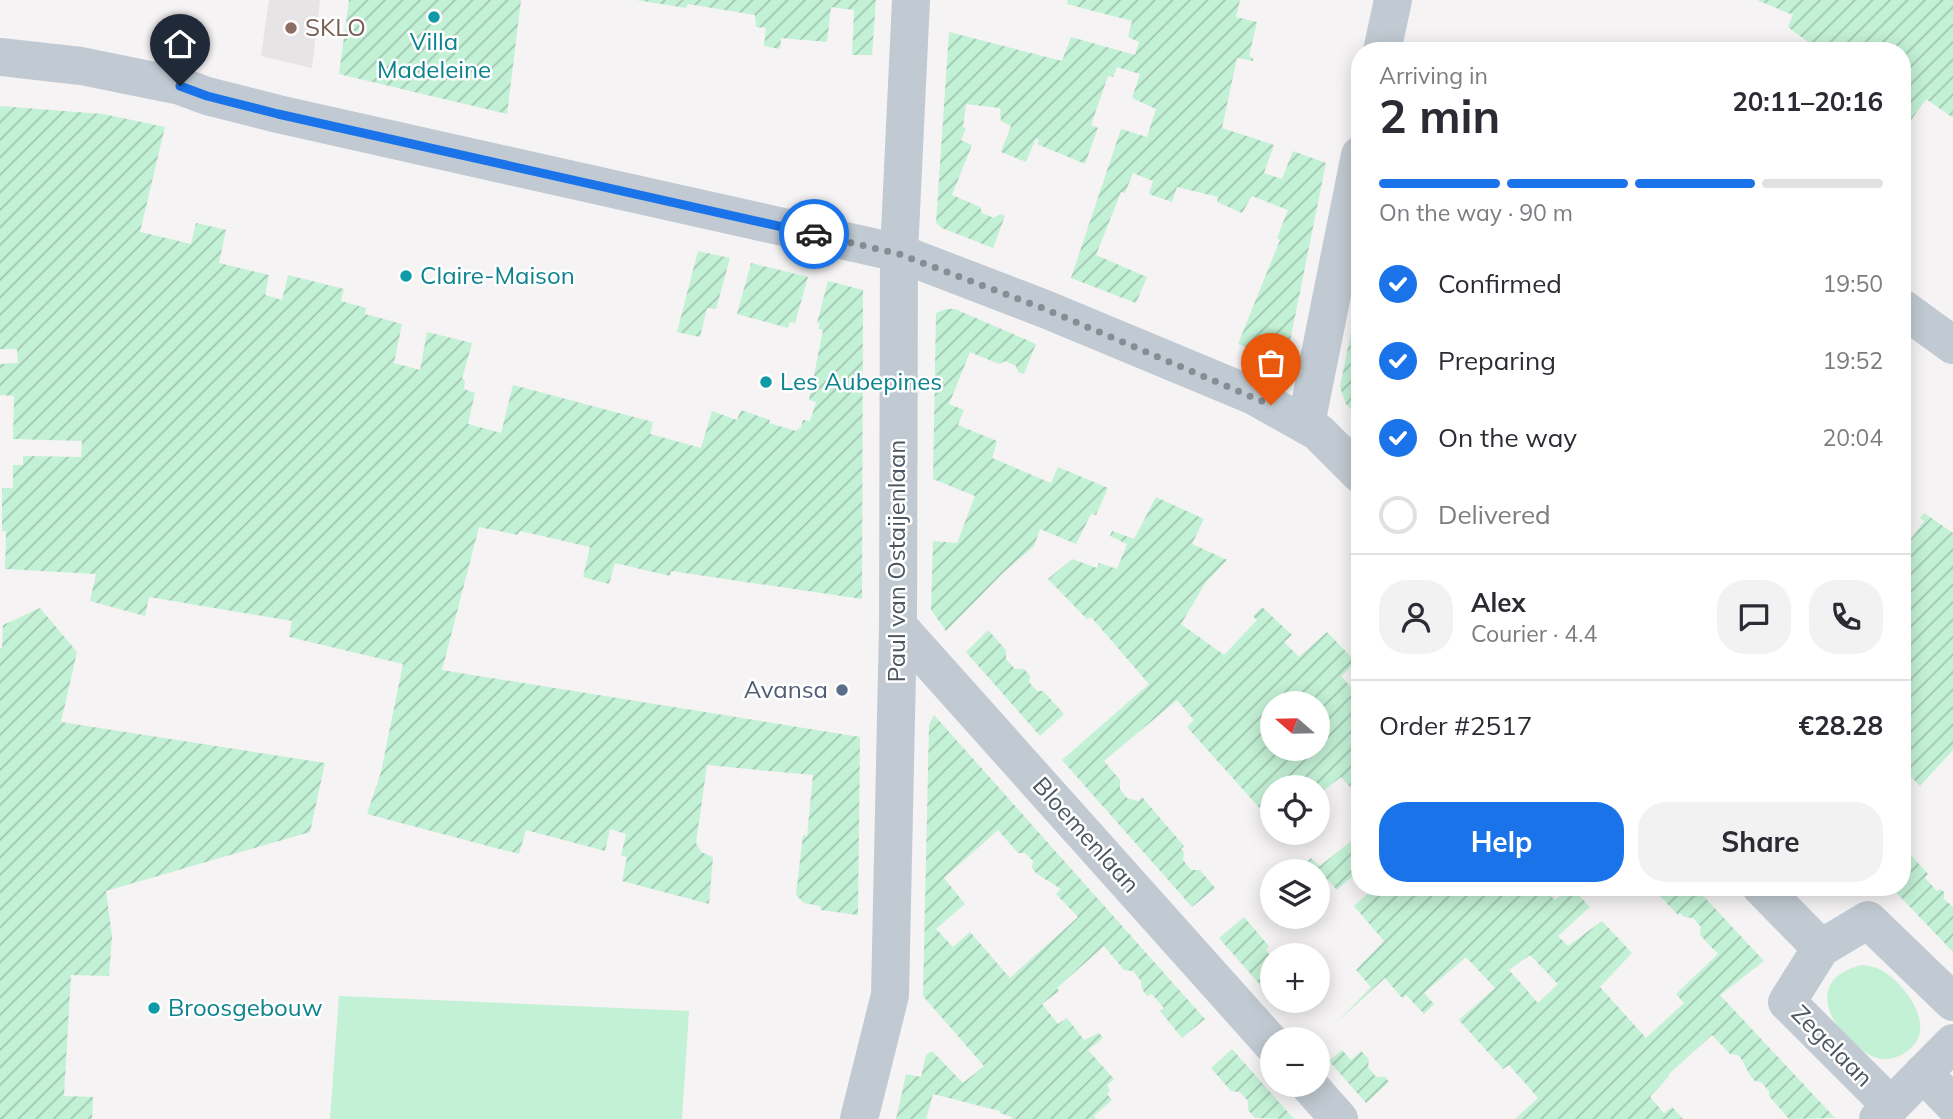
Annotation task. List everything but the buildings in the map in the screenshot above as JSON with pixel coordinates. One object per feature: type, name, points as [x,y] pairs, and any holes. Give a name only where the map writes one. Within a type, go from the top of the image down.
[{"type":"street","name":"Paul van Ostaijenlaan","points":[[859,1119],[890,995],[898,626],[899,254],[911,0]]},
{"type":"street","points":[[1384,42],[1393,0]]},
{"type":"street","points":[[0,57],[81,66],[180,86],[207,96],[278,114],[899,254],[1045,309],[1254,396],[1318,432],[1351,465]]},
{"type":"street","points":[[1306,424],[1351,200]]},
{"type":"street","points":[[1911,315],[1953,345]]},
{"type":"street","name":"Bloemenlaan","points":[[898,626],[1260,1031]]},
{"type":"street","points":[[1770,896],[1821,948]]},
{"type":"street","name":"Zegelaan","points":[[1885,1112],[1787,1002],[1821,948],[1868,920],[1953,1002]]},
{"type":"street","points":[[1885,1112],[1953,1043]]},
{"type":"street","points":[[1923,1073],[1953,1104]]},
{"type":"street","points":[[1320,1097],[1339,1119]]},
{"type":"shaded area","name":"SKLO","points":[[269,0],[320,0],[312,68],[261,56]]},
{"type":"green space","points":[[349,0],[521,0],[507,114],[339,74]]},
{"type":"green space","points":[[636,0],[876,0],[872,55],[852,55],[854,10],[831,7],[827,42],[781,38],[780,49],[764,46],[766,28],[756,27],[755,15],[688,4],[686,8]]},
{"type":"green space","points":[[1068,0],[1240,0],[1236,17],[1257,22],[1249,56],[1253,61],[1237,58],[1222,128],[1274,145],[1264,173],[1282,179],[1293,151],[1326,163],[1287,356],[1282,361],[1238,344],[1280,240],[1277,238],[1288,210],[1252,196],[1242,213],[1217,202],[1218,197],[1177,187],[1172,202],[1149,194],[1153,181],[1133,173],[1125,193],[1121,192],[1096,255],[1147,277],[1136,303],[1071,278],[1121,129],[1147,137],[1156,109],[1132,98],[1140,74],[1117,67],[1113,77],[1108,76],[1091,125],[1098,128],[1085,164],[1037,144],[1039,140],[1036,138],[1026,162],[1001,152],[1011,126],[1001,121],[1000,108],[966,104],[963,127],[966,128],[961,140],[972,145],[952,195],[980,207],[982,213],[994,218],[1000,214],[1005,216],[993,248],[942,228],[936,223],[949,32],[1062,61],[1071,37],[1135,55],[1139,42],[1128,37],[1132,21],[1067,4]]},
{"type":"green space","points":[[1757,0],[1953,0],[1953,118],[1926,99],[1911,120],[1911,42],[1808,42],[1788,27],[1793,15]]},
{"type":"green space","points":[[0,106],[103,114],[165,127],[140,232],[191,244],[196,223],[226,230],[219,263],[269,275],[265,295],[282,300],[288,275],[344,289],[341,301],[366,308],[365,314],[402,324],[394,363],[420,370],[427,332],[472,343],[462,379],[465,380],[464,389],[475,393],[468,424],[501,433],[513,385],[653,422],[650,434],[701,448],[712,411],[737,420],[741,410],[770,420],[769,423],[796,431],[803,420],[810,421],[816,402],[809,400],[823,330],[818,329],[820,323],[817,323],[828,281],[863,290],[862,599],[671,571],[670,576],[615,563],[609,584],[583,577],[590,547],[520,531],[518,535],[479,527],[442,670],[860,737],[858,915],[821,910],[820,906],[804,903],[796,895],[803,835],[807,836],[813,775],[707,765],[696,843],[701,852],[713,857],[709,904],[622,881],[627,857],[621,856],[626,834],[610,829],[605,851],[526,830],[519,854],[367,814],[381,772],[403,664],[289,637],[292,621],[149,597],[145,616],[90,601],[96,574],[5,569],[6,531],[2,531],[2,488],[13,488],[13,465],[23,465],[23,456],[81,457],[82,441],[13,439],[14,396],[0,395],[0,364],[18,363],[17,349],[0,349]]},
{"type":"green space","points":[[698,251],[730,258],[716,309],[707,308],[700,337],[677,332]]},
{"type":"green space","points":[[751,263],[808,277],[795,323],[790,322],[788,328],[737,314]]},
{"type":"green space","points":[[955,309],[1036,344],[1024,374],[1005,361],[999,364],[970,352],[949,404],[964,410],[958,425],[997,441],[992,458],[1051,483],[1058,467],[1108,488],[1096,515],[1091,514],[1076,544],[1040,529],[1034,546],[1004,572],[946,631],[931,610],[933,541],[957,543],[975,496],[933,479],[936,313]]},
{"type":"green space","points":[[1351,333],[1351,409],[1346,404],[1340,387]]},
{"type":"green space","points":[[1156,497],[1204,519],[1192,544],[1227,560],[1206,582],[1181,624],[1224,655],[1257,620],[1253,616],[1262,607],[1292,635],[1284,642],[1299,657],[1327,632],[1351,657],[1351,667],[1341,676],[1351,687],[1351,788],[1341,777],[1330,786],[1330,775],[1260,775],[1260,809],[1187,727],[1194,720],[1177,700],[1104,761],[1120,780],[1120,789],[1127,798],[1138,801],[1142,797],[1184,846],[1181,849],[1184,852],[1183,860],[1191,870],[1200,870],[1215,888],[1192,907],[1062,760],[1149,684],[1091,617],[1087,619],[1048,579],[1072,559],[1097,568],[1099,563],[1117,569],[1127,544],[1110,536],[1112,531],[1134,539]]},
{"type":"green space","points":[[1924,513],[1953,533],[1953,750],[1920,786],[1911,777],[1911,539],[1924,521],[1920,518]]},
{"type":"green space","points":[[40,608],[77,652],[61,722],[325,763],[310,832],[106,891],[112,936],[109,976],[71,975],[64,1096],[93,1097],[92,1119],[0,1119],[0,648],[3,625]]},
{"type":"green space","points":[[988,630],[1006,650],[1006,659],[1015,669],[1024,669],[1030,676],[1029,682],[1037,691],[1043,691],[1064,714],[1040,736],[966,652]]},
{"type":"green space","points":[[934,715],[1205,1019],[1182,1038],[1160,1011],[1164,1008],[1152,994],[1147,996],[1133,971],[1124,970],[1104,946],[1057,988],[1059,991],[1042,1004],[1058,1024],[1067,1018],[1084,1040],[1099,1033],[1103,1038],[1088,1050],[1114,1079],[1107,1085],[1110,1090],[1107,1094],[1112,1100],[1094,1116],[1096,1119],[1012,1119],[1000,1111],[933,1094],[926,1119],[896,1119],[906,1074],[921,1077],[926,1055],[932,1051],[963,1083],[984,1066],[923,996],[929,725]],"holes":[[[998,830],[1018,853],[1025,853],[1033,861],[1032,868],[1037,874],[1061,889],[1056,894],[1078,917],[1010,978],[970,932],[953,947],[936,929],[965,904],[944,878]]]},
{"type":"green space","points":[[1351,841],[1351,878],[1337,890],[1330,882],[1329,859]]},
{"type":"green space","points":[[1911,855],[1928,874],[1925,878],[1937,891],[1940,889],[1944,892],[1944,899],[1953,907],[1953,952],[1900,896],[1911,896]]},
{"type":"green space","points":[[1365,896],[1551,896],[1555,900],[1560,896],[1580,896],[1590,907],[1558,936],[1568,946],[1602,921],[1632,953],[1600,987],[1646,1038],[1684,1003],[1676,994],[1718,954],[1700,935],[1701,927],[1693,918],[1684,917],[1680,913],[1678,915],[1660,896],[1703,896],[1764,961],[1720,995],[1835,1118],[1789,1119],[1761,1082],[1752,1078],[1738,1055],[1730,1054],[1712,1035],[1669,1074],[1650,1097],[1664,1113],[1672,1107],[1683,1119],[1515,1119],[1538,1098],[1509,1065],[1503,1069],[1459,1020],[1495,988],[1466,957],[1424,993],[1434,1004],[1424,1014],[1406,995],[1402,998],[1385,978],[1336,1023],[1371,987],[1356,970],[1384,941],[1354,906]],"holes":[[[1530,955],[1558,984],[1538,1003],[1509,970]]]},
{"type":"green space","points":[[1244,917],[1266,943],[1260,943],[1260,985],[1219,938]]},
{"type":"green space","points":[[1862,965],[1883,971],[1893,978],[1917,1010],[1919,1034],[1914,1045],[1895,1058],[1880,1059],[1866,1053],[1847,1037],[1831,1015],[1828,994],[1831,985],[1837,977]]},
{"type":"green space","points":[[339,996],[689,1011],[682,1119],[330,1119]]},
{"type":"green space","points":[[1232,1049],[1260,1081],[1260,1097],[1275,1097],[1294,1119],[1255,1118],[1248,1110],[1248,1101],[1240,1092],[1231,1091],[1211,1068]]},
{"type":"green space","points":[[1342,1050],[1351,1060],[1361,1051],[1369,1059],[1368,1067],[1376,1077],[1385,1077],[1389,1082],[1366,1103],[1330,1060]]},
{"type":"way so far","points":[[814,234],[899,254],[1045,309],[1234,387],[1271,405]]},
{"type":"place","name":"Villa Madeleine","points":[[434,17]]},
{"type":"place","name":"SKLO","points":[[291,28]]},
{"type":"place","name":"Claire-Maison","points":[[406,276]]},
{"type":"place","name":"Les Aubepines","points":[[766,382]]},
{"type":"place","name":"Avansa","points":[[842,690]]},
{"type":"place","name":"Broosgebouw","points":[[154,1008]]},
{"type":"route","points":[[180,86],[207,96],[278,114],[814,234]]}]
